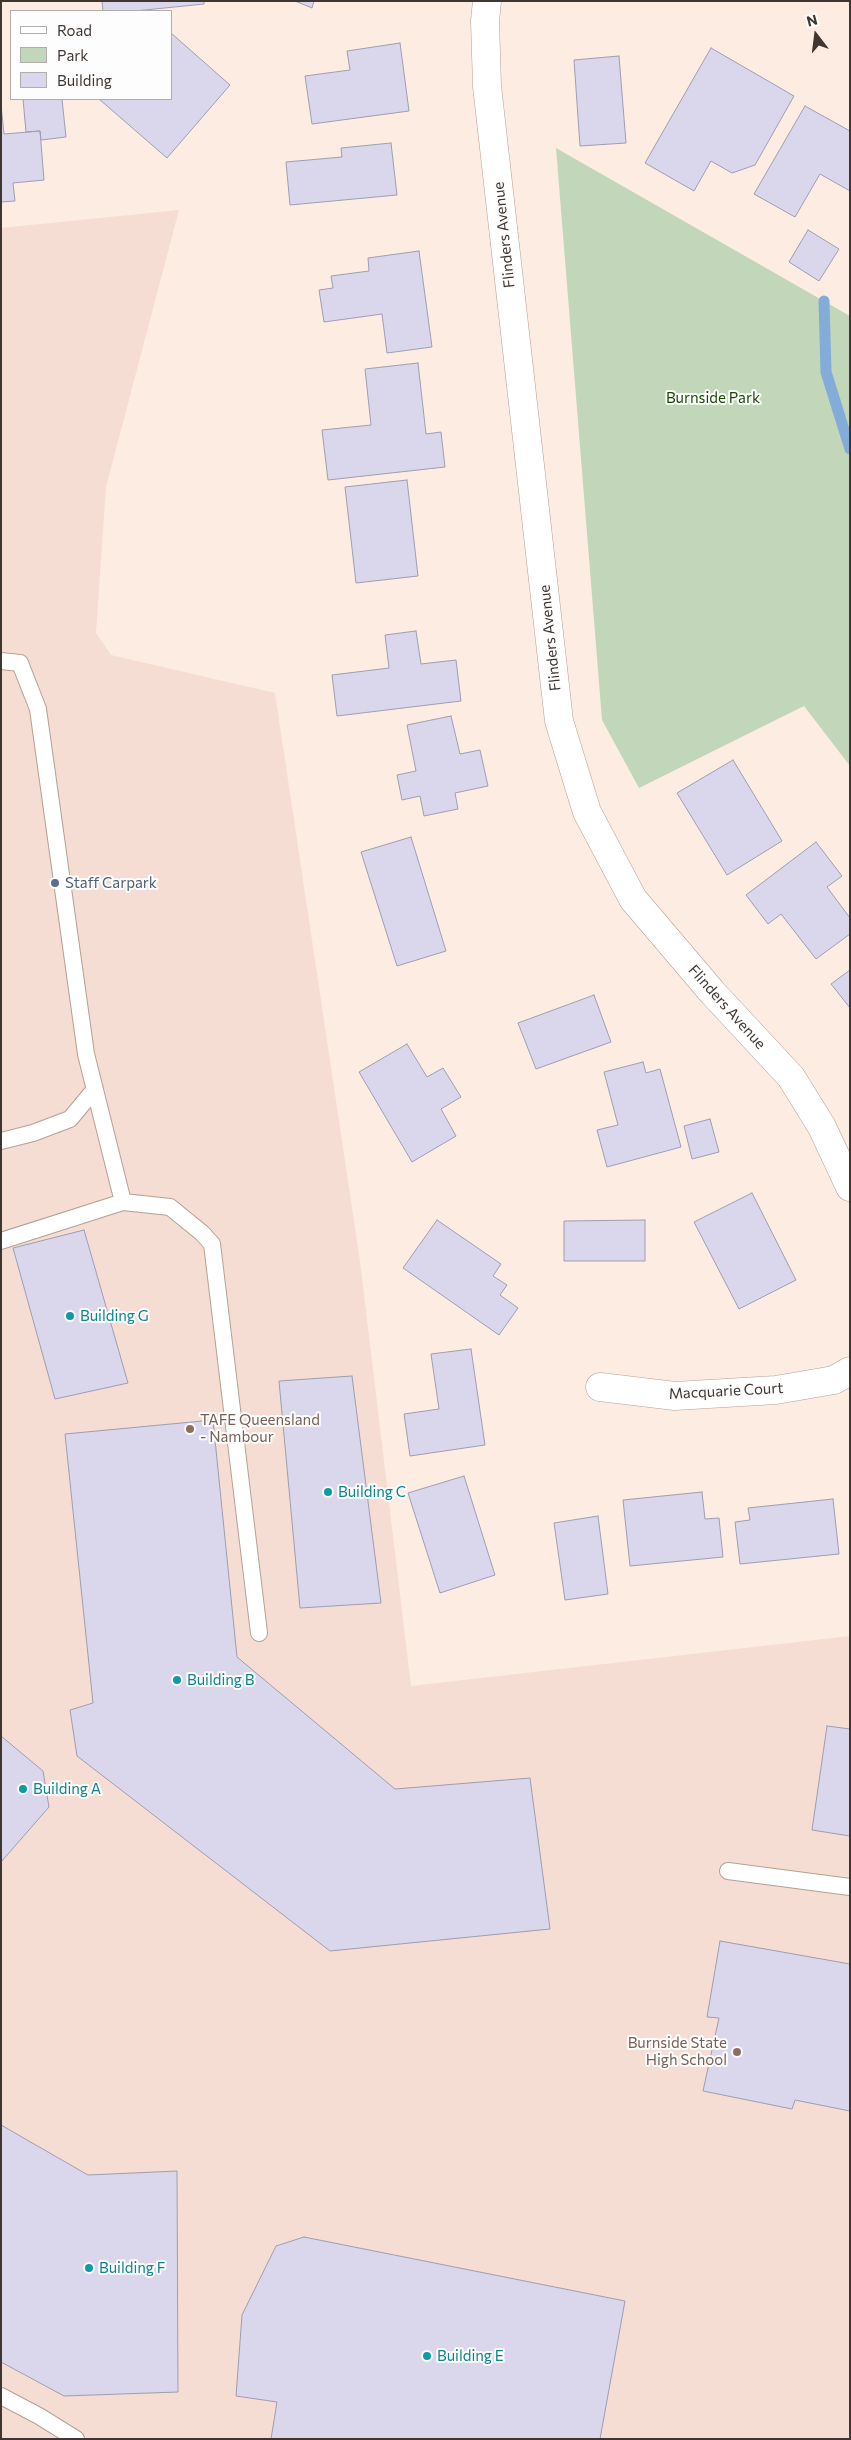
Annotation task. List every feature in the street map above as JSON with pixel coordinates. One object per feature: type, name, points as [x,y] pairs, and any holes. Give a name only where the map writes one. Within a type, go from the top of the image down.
[{"type":"street","name":"Flinders Avenue","points":[[487,1],[485,22],[487,86],[559,721],[570,758],[587,812],[633,899],[712,992],[791,1077],[822,1127],[850,1187]]},
{"type":"street","name":"Macquarie Court","points":[[600,1387],[674,1396],[766,1391],[834,1380],[850,1371]]},
{"type":"lane","points":[[1,662],[20,663],[38,709],[86,1054],[124,1202]]},
{"type":"lane","points":[[1,1141],[33,1133],[70,1119],[95,1089]]},
{"type":"lane","points":[[1,1241],[124,1202],[170,1207],[202,1233],[212,1244],[259,1633]]},
{"type":"lane","points":[[728,1871],[850,1887]]},
{"type":"lane","points":[[1,2396],[39,2416],[76,2439]]},
{"type":"shaded area","name":"TAFE Queensland - Nambour","points":[[179,210],[106,487],[96,633],[111,655],[275,693],[360,1261],[411,1686],[850,1636],[850,2439],[1,2439],[1,228]]},
{"type":"green space","name":"Burnside Park","points":[[556,148],[850,316],[850,766],[804,706],[639,788],[602,720]]},
{"type":"building","points":[[102,1],[204,1],[204,4],[145,10],[103,10]]},
{"type":"building","points":[[295,1],[314,1],[312,8]]},
{"type":"building","points":[[172,34],[230,85],[167,158],[100,100],[172,100]]},
{"type":"building","points":[[400,43],[409,111],[312,124],[305,76],[350,70],[347,51]]},
{"type":"building","points":[[711,48],[794,96],[755,165],[732,173],[711,161],[694,191],[645,163]]},
{"type":"building","points":[[619,56],[626,143],[580,146],[574,60]]},
{"type":"building","points":[[23,100],[62,100],[66,137],[41,140],[40,131],[26,132]]},
{"type":"building","points":[[1,105],[4,134],[40,131],[44,180],[13,183],[15,201],[1,202]]},
{"type":"building","points":[[805,106],[850,131],[850,191],[820,174],[795,217],[754,194]]},
{"type":"building","points":[[391,143],[397,195],[290,205],[286,162],[342,157],[341,148]]},
{"type":"building","points":[[808,230],[839,249],[819,281],[789,262]]},
{"type":"building","points":[[419,251],[432,347],[387,353],[382,314],[324,322],[319,290],[333,288],[331,276],[369,271],[368,258]]},
{"type":"building","points":[[418,363],[426,434],[441,432],[445,467],[328,480],[322,430],[371,425],[365,369]]},
{"type":"building","points":[[407,480],[418,576],[356,583],[345,487]]},
{"type":"building","points":[[416,631],[421,664],[456,660],[461,701],[337,716],[332,675],[389,668],[385,635]]},
{"type":"building","points":[[451,716],[460,754],[480,750],[488,786],[455,793],[458,809],[424,816],[420,796],[402,800],[397,775],[416,771],[407,725]]},
{"type":"building","points":[[733,760],[782,841],[727,875],[677,793]]},
{"type":"building","points":[[411,837],[446,951],[397,966],[361,852]]},
{"type":"building","points":[[816,842],[842,876],[827,887],[850,918],[850,934],[816,959],[781,914],[768,924],[746,895]]},
{"type":"building","points":[[850,970],[850,1008],[831,984]]},
{"type":"building","points":[[594,995],[611,1042],[536,1069],[518,1023]]},
{"type":"building","points":[[407,1044],[427,1077],[443,1068],[461,1097],[441,1109],[456,1136],[412,1162],[359,1072]]},
{"type":"building","points":[[643,1062],[646,1073],[660,1069],[681,1147],[607,1167],[597,1130],[618,1125],[604,1072]]},
{"type":"building","points":[[710,1119],[719,1152],[692,1159],[684,1126]]},
{"type":"building","points":[[752,1193],[796,1280],[739,1309],[694,1222]]},
{"type":"building","points":[[437,1220],[501,1264],[493,1276],[507,1285],[500,1295],[518,1308],[499,1335],[403,1268]]},
{"type":"building","points":[[645,1220],[645,1261],[564,1261],[564,1221]]},
{"type":"building","name":"Building G","points":[[84,1230],[128,1383],[55,1399],[13,1248]]},
{"type":"building","points":[[471,1349],[485,1445],[410,1456],[404,1414],[439,1409],[431,1354]]},
{"type":"building","name":"Building C","points":[[352,1376],[381,1603],[300,1608],[279,1381]]},
{"type":"building","name":"Building B","points":[[213,1420],[237,1657],[395,1789],[530,1778],[550,1929],[330,1951],[77,1756],[70,1710],[93,1703],[65,1434]]},
{"type":"building","points":[[464,1476],[495,1575],[440,1593],[408,1493]]},
{"type":"building","points":[[702,1492],[705,1519],[719,1518],[723,1557],[630,1566],[623,1500]]},
{"type":"building","points":[[833,1499],[839,1554],[740,1564],[735,1522],[750,1520],[748,1508]]},
{"type":"building","points":[[598,1516],[608,1594],[565,1600],[554,1523]]},
{"type":"building","points":[[827,1726],[850,1729],[850,1836],[812,1830]]},
{"type":"building","name":"Building A","points":[[1,1736],[43,1771],[49,1807],[1,1862]]},
{"type":"building","points":[[720,1941],[850,1964],[850,2111],[795,2100],[792,2109],[703,2091],[719,2018],[707,2017]]},
{"type":"building","name":"Building F","points":[[1,2125],[88,2175],[177,2171],[178,2392],[64,2396],[1,2362]]},
{"type":"building","name":"Building E","points":[[304,2237],[625,2301],[600,2439],[271,2439],[277,2402],[236,2396],[242,2315],[276,2246]]},
{"type":"waterway","points":[[824,301],[826,372],[850,449]]},
{"type":"place","name":"Staff Carpark","points":[[55,883]]},
{"type":"place","name":"Building G","points":[[70,1316]]},
{"type":"place","name":"TAFE Queensland - Nambour","points":[[190,1429]]},
{"type":"place","name":"Building C","points":[[328,1492]]},
{"type":"place","name":"Building B","points":[[177,1680]]},
{"type":"place","name":"Building A","points":[[23,1789]]},
{"type":"place","name":"Burnside State High School","points":[[737,2052]]},
{"type":"place","name":"Building F","points":[[89,2268]]},
{"type":"place","name":"Building E","points":[[427,2356]]}]
